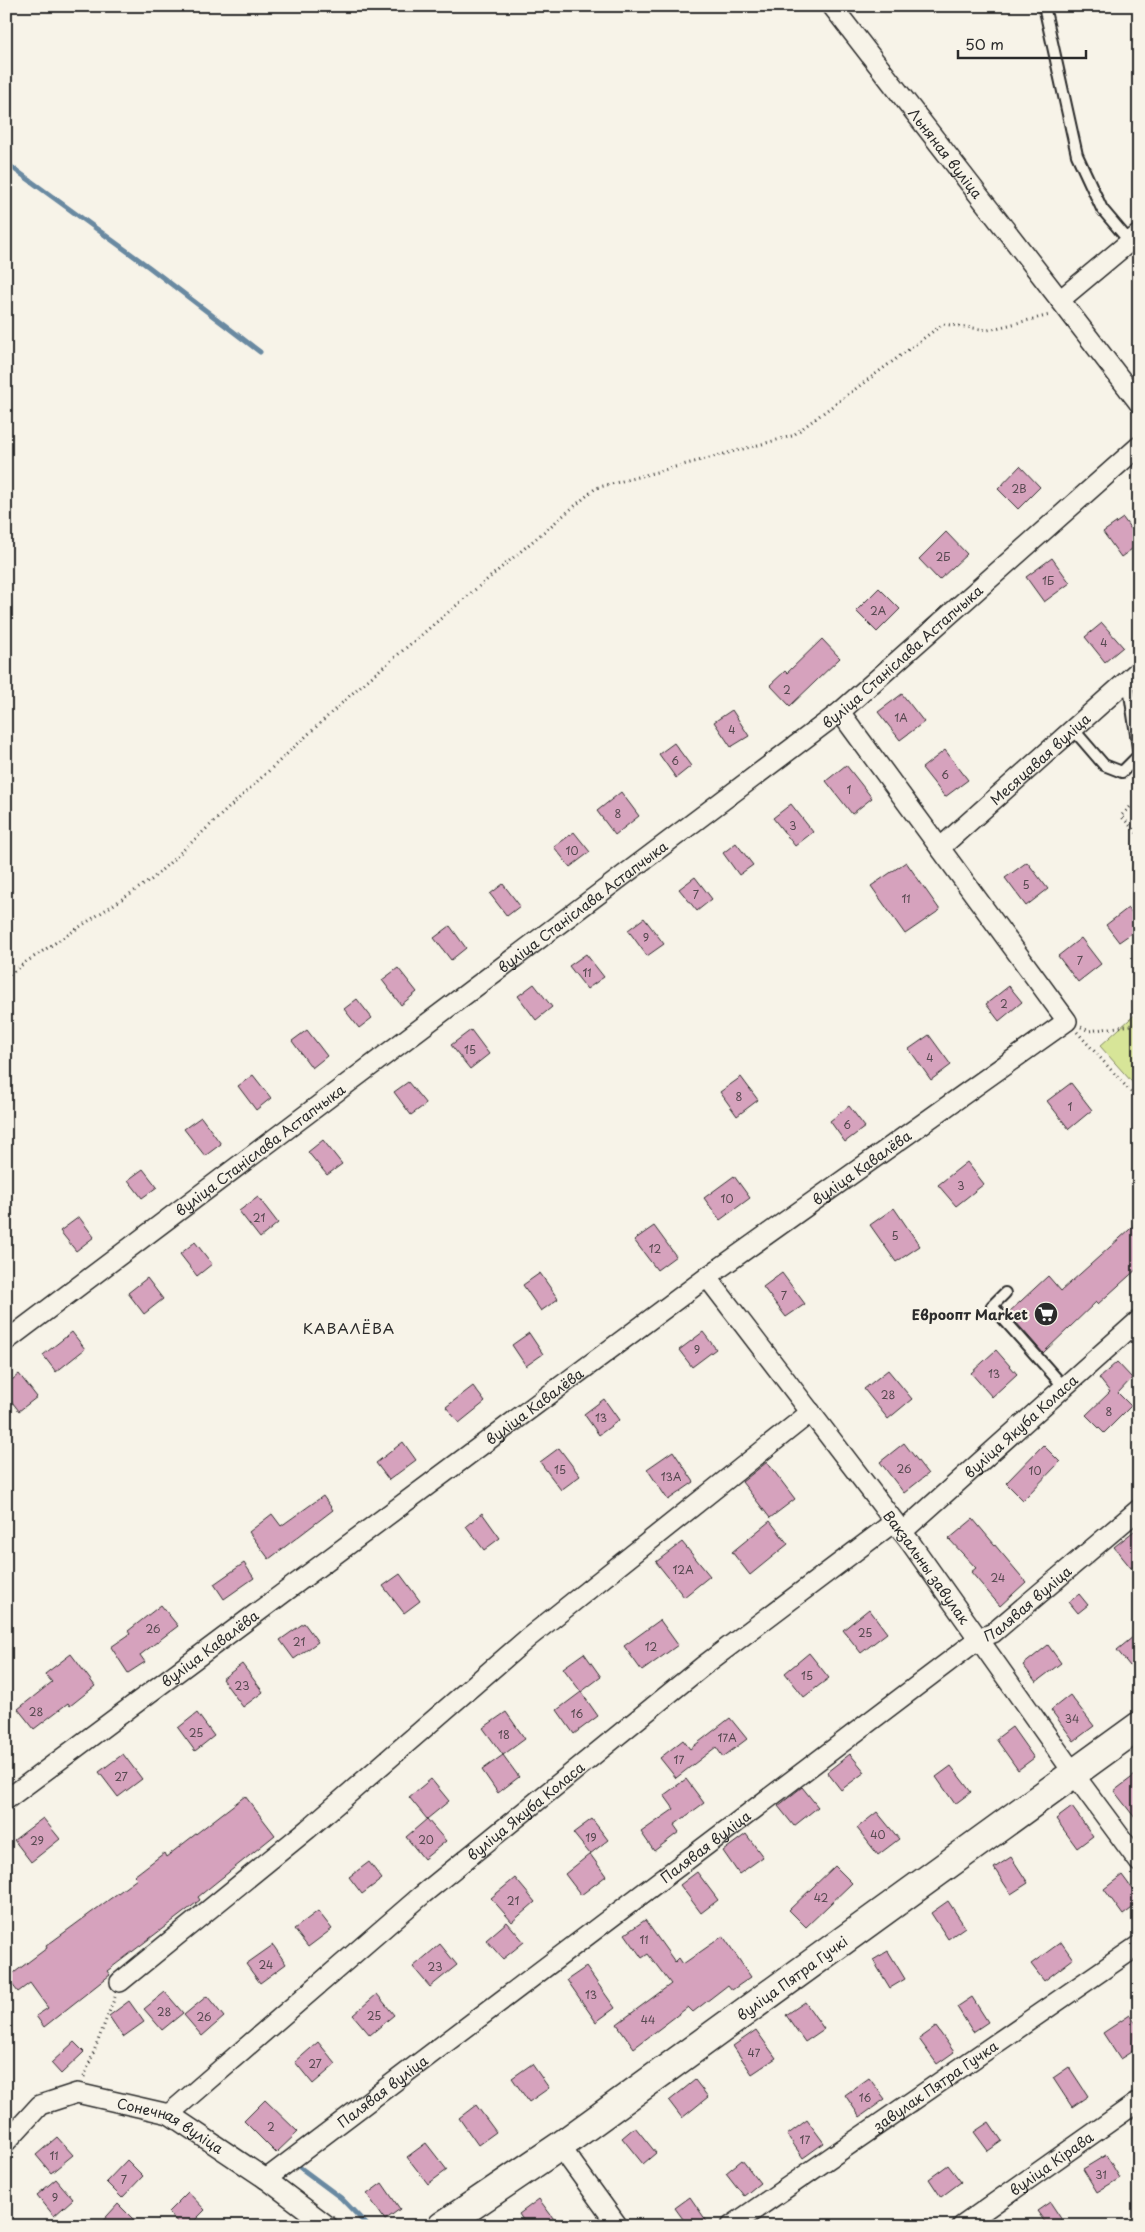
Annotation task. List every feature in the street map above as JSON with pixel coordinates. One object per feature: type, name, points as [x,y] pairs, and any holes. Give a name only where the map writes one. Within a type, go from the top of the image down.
[{"type":"street","name":"Льняная вуліца","points":[[832,6],[1139,403]]},
{"type":"street","points":[[1064,306],[1134,237]]},
{"type":"street","name":"вуліца Станіслава Астапчыка","points":[[6,1341],[840,712],[1139,446]]},
{"type":"street","name":"Месяцавая вуліца","points":[[940,848],[1133,675]]},
{"type":"street","points":[[840,712],[1067,1021]]},
{"type":"street","name":"вуліца Кавалёва","points":[[6,1800],[707,1277],[1067,1021]]},
{"type":"street","name":"Вакзальны завулак","points":[[707,1277],[898,1527],[980,1638],[1073,1772],[1139,1862]]},
{"type":"street","name":"вуліца Якуба Коласа","points":[[168,2114],[430,1888],[703,1666],[898,1527],[1064,1387],[1139,1320]]},
{"type":"street","points":[[120,1982],[308,1829],[528,1638],[811,1412]]},
{"type":"street","name":"Палявая вуліца","points":[[266,2179],[980,1638],[994,1633],[1139,1509]]},
{"type":"street","name":"вуліца Пятра Гучкі","points":[[442,2226],[560,2146],[1073,1772],[1139,1726]]},
{"type":"street","name":"завулак Пятра Гучка","points":[[731,2226],[1139,1945]]},
{"type":"street","points":[[6,2142],[40,2105],[77,2093]]},
{"type":"street","name":"Сонечная вуліца","points":[[77,2093],[168,2114],[266,2179],[328,2226]]},
{"type":"street","name":"вуліца Кірава","points":[[962,2226],[1139,2101]]},
{"type":"street","points":[[560,2146],[618,2226]]},
{"type":"lane","points":[[1044,6],[1077,155],[1102,209],[1134,237]]},
{"type":"lane","points":[[1073,729],[1104,765],[1122,772],[1139,755],[1133,675]]},
{"type":"lane","points":[[1006,1293],[992,1306],[1064,1387]]},
{"type":"path","points":[[6,978],[23,964],[151,880],[357,689],[596,488],[792,436],[943,324],[988,330],[1064,306]]},
{"type":"path","points":[[1130,807],[1121,816],[1139,835]]},
{"type":"path","points":[[1067,1021],[1089,1031],[1139,1024]]},
{"type":"path","points":[[1067,1021],[1139,1101]]},
{"type":"path","points":[[77,2093],[120,1982]]},
{"type":"green space","points":[[1139,1011],[1139,1090],[1100,1046]]},
{"type":"building","points":[[1020,466],[1040,487],[1018,509],[998,489]]},
{"type":"building","points":[[1123,518],[1139,540],[1139,544],[1121,557],[1103,532]]},
{"type":"building","points":[[946,532],[967,554],[939,580],[919,559]]},
{"type":"building","points":[[1052,558],[1070,583],[1044,602],[1026,577]]},
{"type":"building","points":[[879,588],[900,609],[877,632],[856,611]]},
{"type":"building","points":[[1102,623],[1123,647],[1105,662],[1085,637]]},
{"type":"building","points":[[822,639],[840,658],[790,706],[770,685],[785,671],[787,673]]},
{"type":"building","points":[[902,694],[924,722],[900,740],[878,712]]},
{"type":"building","points":[[732,710],[749,736],[731,747],[714,722]]},
{"type":"building","points":[[674,743],[691,766],[676,778],[659,754]]},
{"type":"building","points":[[945,750],[968,780],[945,797],[922,768]]},
{"type":"building","points":[[846,765],[872,798],[852,814],[826,781]]},
{"type":"building","points":[[621,792],[639,816],[615,835],[597,811]]},
{"type":"building","points":[[791,804],[813,832],[795,846],[773,818]]},
{"type":"building","points":[[574,832],[590,852],[570,867],[554,847]]},
{"type":"building","points":[[736,843],[753,865],[739,875],[723,853]]},
{"type":"building","points":[[906,862],[940,910],[905,934],[871,886]]},
{"type":"building","points":[[1027,862],[1048,889],[1026,906],[1005,878]]},
{"type":"building","points":[[695,877],[712,899],[697,911],[679,889]]},
{"type":"building","points":[[503,884],[520,906],[507,916],[490,894]]},
{"type":"building","points":[[1128,908],[1139,921],[1139,928],[1119,942],[1106,925]]},
{"type":"building","points":[[644,918],[664,944],[647,956],[628,930]]},
{"type":"building","points":[[450,926],[466,948],[451,960],[434,938]]},
{"type":"building","points":[[1081,938],[1101,964],[1078,982],[1058,956]]},
{"type":"building","points":[[586,954],[604,977],[587,989],[569,966]]},
{"type":"building","points":[[398,968],[417,992],[401,1005],[382,980]]},
{"type":"building","points":[[534,984],[552,1007],[536,1020],[518,996]]},
{"type":"building","points":[[1009,986],[1022,1002],[999,1021],[986,1004]]},
{"type":"building","points":[[357,999],[372,1018],[359,1028],[344,1009]]},
{"type":"building","points":[[307,1030],[327,1056],[312,1068],[292,1041]]},
{"type":"building","points":[[471,1030],[489,1054],[470,1069],[451,1045]]},
{"type":"building","points":[[929,1035],[951,1065],[931,1080],[909,1049]]},
{"type":"building","points":[[253,1075],[271,1098],[256,1110],[238,1086]]},
{"type":"building","points":[[741,1077],[758,1100],[737,1116],[720,1092]]},
{"type":"building","points":[[408,1082],[426,1104],[411,1115],[394,1092]]},
{"type":"building","points":[[1071,1083],[1092,1110],[1069,1129],[1047,1101]]},
{"type":"building","points":[[849,1106],[865,1127],[845,1142],[830,1121]]},
{"type":"building","points":[[201,1117],[221,1144],[205,1156],[184,1129]]},
{"type":"building","points":[[323,1140],[342,1164],[327,1175],[308,1152]]},
{"type":"building","points":[[967,1162],[984,1184],[956,1206],[938,1185]]},
{"type":"building","points":[[143,1169],[157,1187],[142,1198],[128,1180]]},
{"type":"building","points":[[734,1176],[750,1198],[720,1220],[704,1198]]},
{"type":"building","points":[[258,1197],[278,1223],[260,1238],[239,1211]]},
{"type":"building","points":[[894,1208],[920,1246],[896,1262],[870,1225]]},
{"type":"building","points":[[79,1217],[94,1237],[76,1251],[60,1231]]},
{"type":"building","points":[[1139,1221],[1139,1267],[1098,1304],[1096,1302],[1043,1353],[1008,1313],[1048,1276],[1061,1291]]},
{"type":"building","points":[[654,1226],[676,1256],[657,1270],[634,1240]]},
{"type":"building","points":[[195,1242],[212,1264],[197,1276],[180,1254]]},
{"type":"building","points":[[540,1273],[558,1299],[541,1311],[523,1285]]},
{"type":"building","points":[[782,1273],[805,1304],[786,1317],[763,1287]]},
{"type":"building","points":[[147,1278],[163,1299],[144,1314],[128,1293]]},
{"type":"building","points":[[72,1332],[85,1349],[56,1372],[43,1355]]},
{"type":"building","points":[[703,1332],[716,1349],[692,1367],[679,1350]]},
{"type":"building","points":[[529,1333],[543,1354],[526,1366],[512,1345]]},
{"type":"building","points":[[996,1350],[1017,1374],[992,1397],[971,1373]]},
{"type":"building","points":[[1117,1362],[1132,1378],[1118,1393],[1131,1406],[1104,1433],[1086,1415],[1110,1392],[1099,1378]]},
{"type":"building","points":[[888,1370],[912,1399],[888,1419],[864,1389]]},
{"type":"building","points":[[19,1374],[37,1397],[19,1411],[6,1394],[6,1385]]},
{"type":"building","points":[[473,1386],[485,1402],[459,1423],[446,1407]]},
{"type":"building","points":[[604,1399],[619,1420],[599,1435],[584,1414]]},
{"type":"building","points":[[403,1442],[416,1460],[389,1480],[376,1463]]},
{"type":"building","points":[[904,1443],[928,1474],[904,1493],[880,1462]]},
{"type":"building","points":[[1043,1445],[1060,1462],[1023,1500],[1006,1483]]},
{"type":"building","points":[[559,1448],[580,1476],[561,1490],[540,1462]]},
{"type":"building","points":[[673,1451],[694,1482],[668,1500],[647,1469]]},
{"type":"building","points":[[767,1462],[795,1499],[770,1518],[742,1482]]},
{"type":"building","points":[[323,1496],[333,1510],[269,1559],[249,1532],[272,1514],[281,1526]]},
{"type":"building","points":[[482,1513],[500,1538],[484,1550],[466,1526]]},
{"type":"building","points":[[973,1519],[1026,1582],[1000,1606],[971,1572],[976,1568],[949,1539]]},
{"type":"building","points":[[770,1521],[788,1544],[750,1575],[732,1552]]},
{"type":"building","points":[[1139,1527],[1139,1562],[1131,1568],[1114,1547]]},
{"type":"building","points":[[682,1542],[710,1576],[684,1597],[656,1562]]},
{"type":"building","points":[[244,1563],[254,1578],[224,1599],[214,1584]]},
{"type":"building","points":[[400,1574],[420,1601],[404,1613],[383,1586]]},
{"type":"building","points":[[1079,1594],[1088,1605],[1078,1613],[1069,1602]]},
{"type":"building","points":[[161,1605],[178,1626],[140,1655],[145,1662],[128,1673],[111,1647],[130,1634],[128,1631]]},
{"type":"building","points":[[869,1609],[887,1633],[861,1653],[843,1630]]},
{"type":"building","points":[[660,1620],[678,1645],[642,1671],[624,1646]]},
{"type":"building","points":[[304,1623],[318,1642],[294,1659],[280,1640]]},
{"type":"building","points":[[1139,1632],[1139,1677],[1117,1650]]},
{"type":"building","points":[[1048,1645],[1061,1663],[1036,1682],[1023,1665]]},
{"type":"building","points":[[584,1653],[601,1677],[581,1692],[563,1668]]},
{"type":"building","points":[[809,1653],[829,1678],[804,1697],[785,1673]]},
{"type":"building","points":[[71,1654],[95,1686],[70,1706],[68,1703],[34,1729],[18,1709],[52,1682],[45,1674]]},
{"type":"building","points":[[242,1664],[263,1692],[243,1707],[222,1679]]},
{"type":"building","points":[[581,1692],[598,1716],[574,1734],[557,1710]]},
{"type":"building","points":[[1070,1695],[1094,1726],[1074,1741],[1051,1710]]},
{"type":"building","points":[[506,1712],[525,1739],[503,1755],[483,1728]]},
{"type":"building","points":[[197,1713],[214,1736],[195,1751],[178,1728]]},
{"type":"building","points":[[730,1718],[747,1739],[723,1757],[716,1747],[676,1778],[660,1758],[683,1740],[690,1749]]},
{"type":"building","points":[[1012,1727],[1034,1758],[1018,1770],[996,1739]]},
{"type":"building","points":[[123,1754],[142,1779],[118,1797],[99,1772]]},
{"type":"building","points":[[850,1754],[865,1772],[841,1790],[827,1772]]},
{"type":"building","points":[[503,1755],[519,1777],[498,1793],[482,1770]]},
{"type":"building","points":[[951,1766],[971,1792],[955,1804],[936,1777]]},
{"type":"building","points":[[1139,1772],[1139,1823],[1114,1791]]},
{"type":"building","points":[[431,1779],[449,1801],[427,1819],[409,1797]]},
{"type":"building","points":[[686,1779],[704,1803],[674,1825],[679,1832],[654,1851],[641,1832],[674,1809],[664,1795]]},
{"type":"building","points":[[802,1787],[818,1807],[794,1826],[778,1806]]},
{"type":"building","points":[[245,1796],[275,1835],[198,1897],[200,1900],[107,1971],[110,1975],[44,2027],[36,2016],[48,2008],[30,1983],[18,1992],[7,1978],[47,1948],[46,1946],[137,1879],[134,1876],[164,1853],[166,1857]]},
{"type":"building","points":[[1072,1807],[1093,1836],[1077,1848],[1056,1819]]},
{"type":"building","points":[[877,1812],[899,1839],[878,1855],[857,1828]]},
{"type":"building","points":[[43,1818],[60,1839],[31,1862],[14,1840]]},
{"type":"building","points":[[427,1819],[446,1841],[424,1859],[406,1837]]},
{"type":"building","points":[[592,1819],[608,1840],[590,1854],[573,1833]]},
{"type":"building","points":[[746,1834],[763,1857],[739,1874],[723,1851]]},
{"type":"building","points":[[590,1854],[606,1876],[581,1895],[565,1874]]},
{"type":"building","points":[[1011,1857],[1028,1883],[1011,1894],[994,1868]]},
{"type":"building","points":[[369,1862],[382,1879],[362,1894],[349,1877]]},
{"type":"building","points":[[835,1866],[852,1883],[806,1927],[789,1910]]},
{"type":"building","points":[[697,1872],[718,1900],[701,1913],[680,1885]]},
{"type":"building","points":[[1122,1875],[1139,1898],[1139,1903],[1123,1915],[1104,1889]]},
{"type":"building","points":[[515,1878],[535,1902],[512,1922],[491,1898]]},
{"type":"building","points":[[948,1901],[965,1927],[948,1939],[931,1913]]},
{"type":"building","points":[[318,1911],[332,1929],[308,1947],[294,1929]]},
{"type":"building","points":[[645,1920],[675,1962],[679,1958],[683,1964],[723,1936],[751,1977],[732,1990],[728,1985],[693,2012],[688,2007],[634,2048],[617,2024],[671,1984],[648,1954],[642,1958],[625,1934]]},
{"type":"building","points":[[507,1922],[524,1942],[503,1959],[486,1940]]},
{"type":"building","points":[[1061,1942],[1073,1959],[1044,1981],[1031,1964]]},
{"type":"building","points":[[440,1944],[457,1965],[430,1987],[413,1967]]},
{"type":"building","points":[[273,1945],[286,1964],[260,1983],[246,1964]]},
{"type":"building","points":[[888,1951],[905,1979],[890,1988],[873,1960]]},
{"type":"building","points":[[586,1967],[615,2008],[596,2022],[567,1980]]},
{"type":"building","points":[[165,1992],[183,2013],[162,2030],[144,2009]]},
{"type":"building","points":[[377,1994],[394,2015],[370,2035],[353,2015]]},
{"type":"building","points":[[207,1996],[224,2017],[202,2036],[184,2015]]},
{"type":"building","points":[[972,1997],[988,2022],[973,2032],[957,2007]]},
{"type":"building","points":[[129,2001],[144,2022],[123,2037],[109,2016]]},
{"type":"building","points":[[805,2002],[824,2029],[805,2042],[786,2015]]},
{"type":"building","points":[[1130,2015],[1139,2028],[1139,2047],[1120,2059],[1103,2033]]},
{"type":"building","points":[[936,2027],[954,2052],[937,2064],[919,2039]]},
{"type":"building","points":[[756,2030],[776,2058],[752,2074],[733,2046]]},
{"type":"building","points":[[74,2042],[84,2052],[61,2074],[51,2063]]},
{"type":"building","points":[[318,2042],[336,2064],[313,2084],[295,2062]]},
{"type":"building","points":[[532,2064],[549,2088],[529,2102],[512,2078]]},
{"type":"building","points":[[1069,2067],[1088,2096],[1072,2107],[1053,2078]]},
{"type":"building","points":[[869,2078],[885,2099],[860,2117],[845,2095]]},
{"type":"building","points":[[695,2080],[708,2097],[682,2118],[669,2101]]},
{"type":"building","points":[[265,2100],[298,2132],[276,2153],[244,2121]]},
{"type":"building","points":[[476,2105],[496,2132],[478,2145],[459,2118]]},
{"type":"building","points":[[807,2120],[824,2143],[803,2158],[787,2135]]},
{"type":"building","points":[[989,2122],[1002,2141],[988,2151],[974,2132]]},
{"type":"building","points":[[635,2127],[656,2153],[643,2164],[622,2138]]},
{"type":"building","points":[[57,2137],[73,2155],[51,2173],[36,2155]]},
{"type":"building","points":[[426,2143],[447,2170],[428,2184],[407,2157]]},
{"type":"building","points":[[1106,2155],[1120,2178],[1097,2192],[1083,2169]]},
{"type":"building","points":[[127,2160],[143,2176],[122,2198],[106,2182]]},
{"type":"building","points":[[742,2160],[760,2183],[744,2196],[726,2173]]},
{"type":"building","points":[[948,2165],[961,2182],[941,2197],[929,2179]]},
{"type":"building","points":[[56,2179],[73,2199],[54,2216],[37,2195]]},
{"type":"building","points":[[382,2183],[400,2209],[385,2220],[367,2194]]},
{"type":"building","points":[[188,2192],[205,2210],[189,2226],[181,2226],[168,2212]]},
{"type":"building","points":[[690,2197],[710,2226],[688,2226],[675,2208]]},
{"type":"building","points":[[539,2199],[559,2226],[527,2226],[519,2214]]},
{"type":"building","points":[[1050,2202],[1066,2226],[1048,2226],[1037,2211]]},
{"type":"building","points":[[118,2204],[140,2226],[98,2226]]},
{"type":"waterway","points":[[6,163],[149,267],[260,352]]},
{"type":"waterway","points":[[298,2166],[341,2198],[368,2226]]},
{"type":"place","name":"Евроопт Market","points":[[1046,1314]]},
{"type":"district","name":"КАВАЛЁВА","points":[[349,1327]]}]
